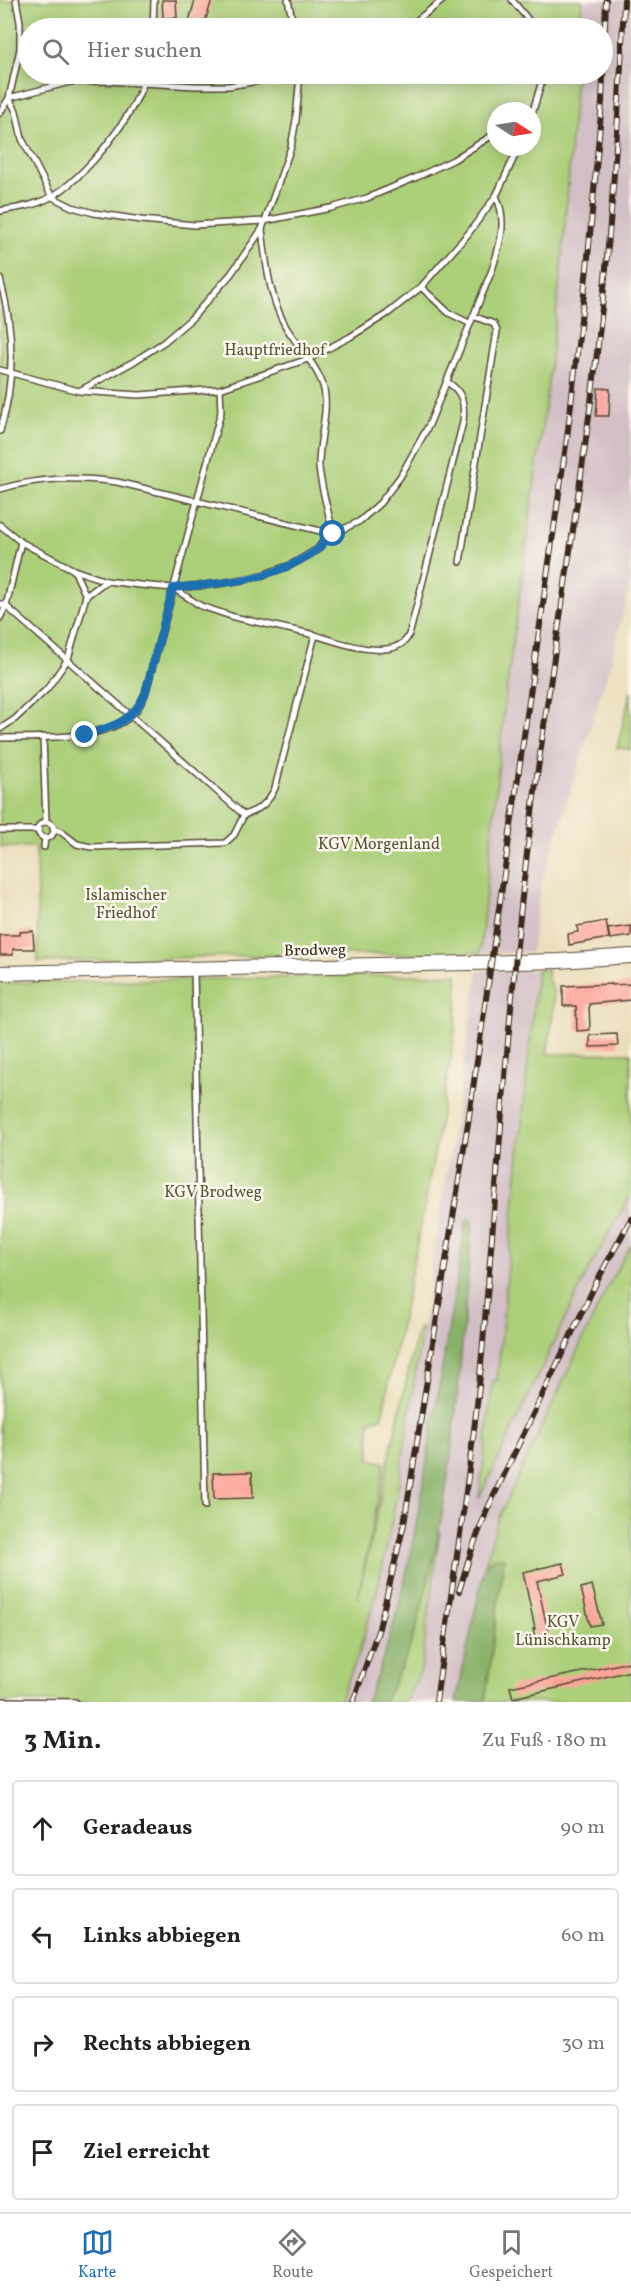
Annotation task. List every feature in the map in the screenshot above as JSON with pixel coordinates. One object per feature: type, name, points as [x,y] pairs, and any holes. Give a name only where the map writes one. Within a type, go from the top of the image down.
[{"type":"street","name":"Brodweg","points":[[0,973],[559,961],[631,956]]},
{"type":"lane","points":[[16,0],[19,18]]},
{"type":"lane","points":[[153,18],[154,0]]},
{"type":"lane","points":[[288,0],[292,18]]},
{"type":"lane","points":[[420,18],[443,0]]},
{"type":"lane","points":[[512,0],[527,18]]},
{"type":"lane","points":[[0,113],[9,98],[18,58]]},
{"type":"lane","points":[[9,98],[62,84]]},
{"type":"lane","points":[[0,211],[52,197],[96,158],[125,117],[143,84]]},
{"type":"lane","points":[[172,84],[229,86],[241,84]]},
{"type":"lane","points":[[299,84],[291,147],[262,230],[269,282],[277,307],[286,327],[322,384],[325,400],[319,468],[333,534]]},
{"type":"lane","points":[[536,102],[541,84]]},
{"type":"lane","points":[[9,98],[16,111],[22,139],[52,197],[72,207],[94,213],[195,225],[264,221],[331,208],[367,198],[453,160],[487,137]]},
{"type":"lane","points":[[0,370],[79,391],[139,395],[220,389],[308,359],[350,338],[387,314],[421,287],[468,234],[496,196],[515,156]]},
{"type":"lane","points":[[0,525],[21,542],[75,570],[106,580],[173,588],[217,584],[256,577],[291,565],[318,549],[325,538],[360,521],[380,503],[400,477],[429,425],[500,246],[501,207],[496,196]]},
{"type":"lane","points":[[79,391],[134,362],[164,342],[185,324],[213,296],[262,230]]},
{"type":"lane","points":[[0,279],[7,302],[12,375],[0,431]]},
{"type":"lane","points":[[421,287],[449,313],[469,323]]},
{"type":"lane","points":[[460,562],[497,331],[494,324],[472,316]]},
{"type":"lane","points":[[173,588],[201,606],[369,649],[382,650],[396,647],[406,640],[411,628],[463,422],[465,406],[461,395],[454,386],[447,382]]},
{"type":"lane","points":[[0,738],[85,735],[110,727],[132,716],[145,694],[221,412],[220,389]]},
{"type":"lane","points":[[0,489],[48,478],[82,478],[117,482],[333,534]]},
{"type":"lane","points":[[0,618],[21,542]]},
{"type":"lane","points":[[75,570],[86,596]]},
{"type":"lane","points":[[0,729],[15,719],[47,689],[68,659],[86,596],[106,580]]},
{"type":"lane","points":[[3,605],[68,659],[244,815]]},
{"type":"lane","points":[[46,822],[77,844],[91,847],[225,843],[234,835],[244,815],[258,810],[268,802],[275,788],[315,635]]},
{"type":"lane","points":[[43,737],[46,822]]},
{"type":"lane","points":[[38,830],[42,823],[46,822]]},
{"type":"lane","points":[[45,838],[49,837],[53,829]]},
{"type":"lane","points":[[0,830],[38,830]]},
{"type":"lane","points":[[38,830],[45,838]]},
{"type":"lane","points":[[44,847],[45,838]]},
{"type":"lane","points":[[194,968],[205,1506]]},
{"type":"lane","points":[[0,1701],[75,1702]]},
{"type":"shaded area","points":[[582,0],[631,0],[631,581],[611,662],[540,888],[531,952],[480,953],[505,700],[549,377],[563,252],[575,84],[613,84],[613,18],[581,18]]},
{"type":"shaded area","points":[[537,970],[497,1381],[493,1381],[479,1496],[587,1273],[631,1195],[631,1244],[609,1284],[498,1519],[485,1565],[456,1702],[405,1702],[421,1671],[454,1420],[472,1223],[466,1222],[421,1500],[407,1572],[391,1633],[366,1702],[339,1702],[359,1653],[398,1488],[478,971]]},
{"type":"green space","name":"Hauptfriedhof","points":[[0,0],[582,0],[581,18],[18,18],[18,84],[575,84],[563,252],[549,377],[505,700],[480,953],[236,956],[38,962],[36,847],[0,847]]},
{"type":"green space","points":[[631,691],[631,749],[617,748]]},
{"type":"green space","points":[[547,969],[553,1005],[547,1054],[631,1053],[631,1195],[587,1273],[479,1499],[493,1381],[497,1381],[537,970]]},
{"type":"green space","name":"KGV Brodweg","points":[[457,974],[457,1010],[453,1045],[420,1229],[382,1417],[369,1421],[370,1459],[385,1463],[358,1598],[418,1328],[422,1329],[398,1488],[380,1579],[359,1653],[339,1702],[0,1702],[0,983]]},
{"type":"green space","points":[[469,1218],[472,1222],[459,1377],[439,1531],[409,1650],[384,1702],[366,1702],[389,1639],[406,1574],[466,1222]]},
{"type":"green space","name":"KGV Lünischkamp","points":[[631,1244],[631,1702],[485,1702],[504,1558],[493,1558],[485,1565],[498,1519],[609,1284]]},
{"type":"green space","points":[[440,1531],[421,1671],[405,1702],[384,1702],[415,1633]]},
{"type":"green space","points":[[493,1558],[504,1558],[485,1702],[456,1702],[485,1565]]},
{"type":"building","points":[[162,0],[176,0],[177,18],[163,18]]},
{"type":"building","points":[[195,0],[212,0],[206,18],[190,18]]},
{"type":"building","points":[[598,388],[610,389],[609,416],[596,416]]},
{"type":"building","points":[[606,921],[609,938],[569,945],[568,934],[578,932],[577,926]]},
{"type":"building","points":[[631,926],[631,936],[610,939],[608,929]]},
{"type":"building","points":[[33,931],[34,949],[13,949],[13,955],[0,955],[0,935],[20,935],[20,932]]},
{"type":"building","points":[[631,984],[631,1000],[589,1004],[590,1030],[577,1031],[576,1006],[563,1006],[563,986]]},
{"type":"building","points":[[617,1034],[618,1046],[590,1047],[590,1035]]},
{"type":"building","points":[[252,1472],[253,1498],[214,1499],[213,1473]]},
{"type":"building","points":[[563,1563],[566,1574],[537,1581],[549,1636],[535,1639],[523,1572]]},
{"type":"building","points":[[592,1585],[602,1624],[590,1626],[581,1588]]},
{"type":"building","points":[[630,1662],[631,1671],[513,1698],[510,1687]]},
{"type":"railway","points":[[605,18],[606,0]]},
{"type":"railway","points":[[436,1702],[475,1426],[509,1033],[531,821],[599,335],[615,168],[624,0]]},
{"type":"railway","points":[[353,1702],[379,1628],[404,1524],[468,1123],[567,438],[587,268],[603,84]]},
{"type":"railway","points":[[459,1591],[487,1510],[597,1281],[631,1219]]},
{"type":"route","points":[[85,735],[110,727],[132,716],[140,706],[173,588],[217,584],[256,577],[291,565],[318,549],[325,538],[333,534]]},
{"type":"park label","name":"KGV Morgenland","points":[[379,843]]},
{"type":"park label","name":"Islamischer Friedhof","points":[[126,903]]}]
